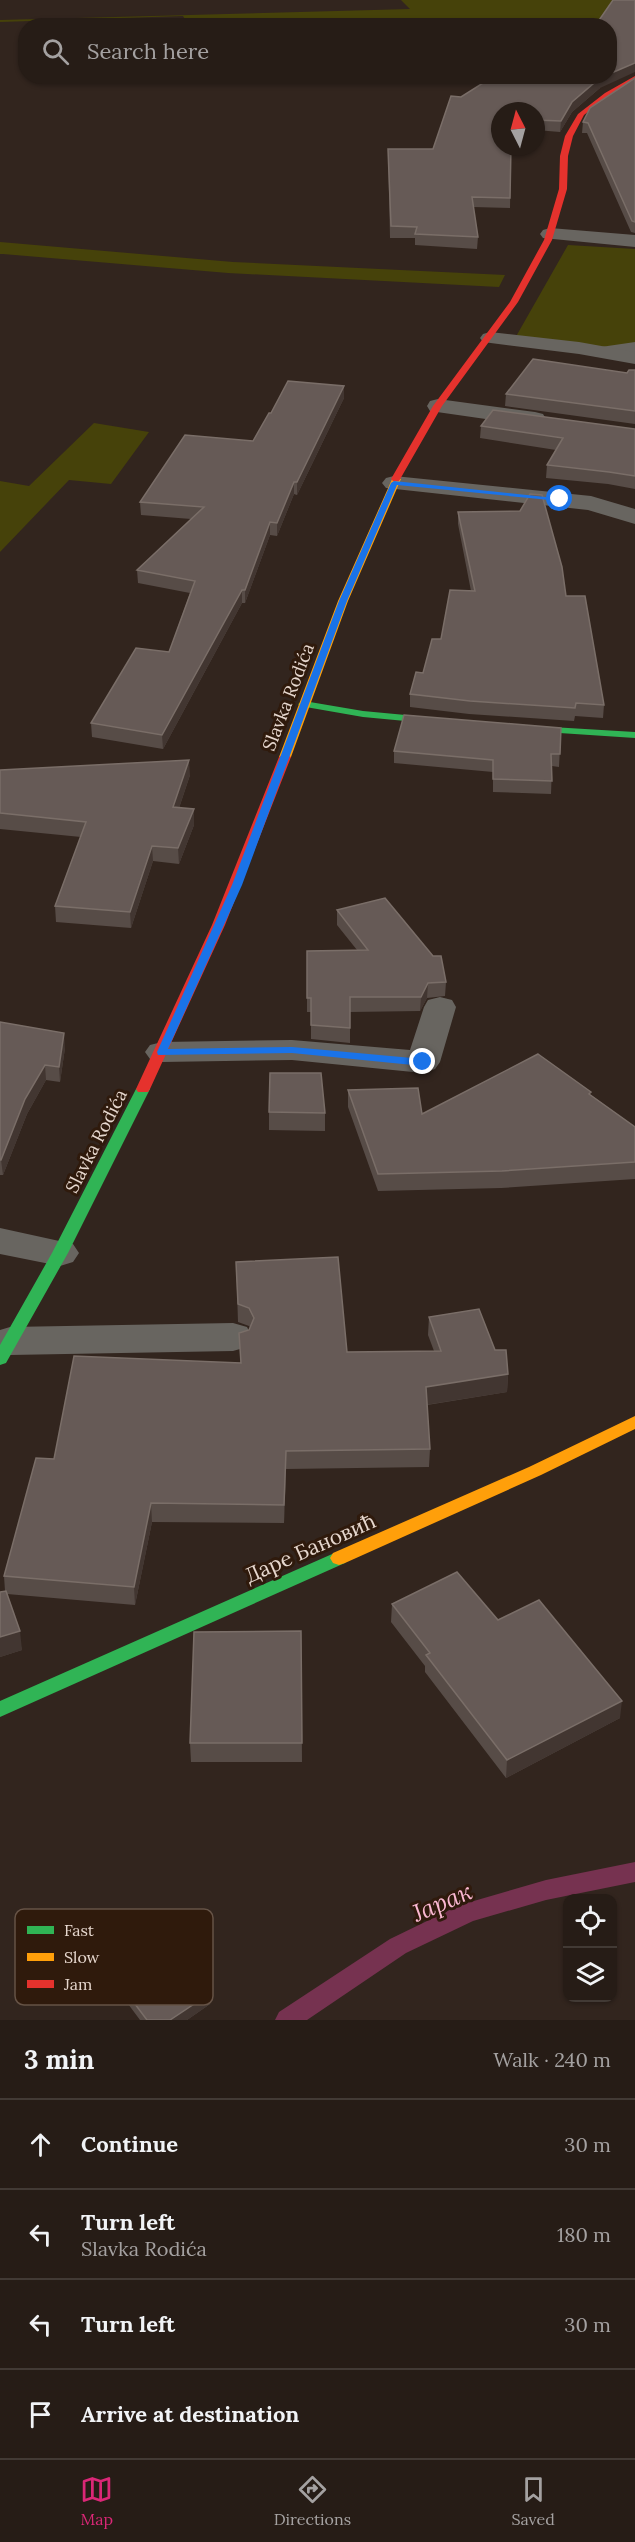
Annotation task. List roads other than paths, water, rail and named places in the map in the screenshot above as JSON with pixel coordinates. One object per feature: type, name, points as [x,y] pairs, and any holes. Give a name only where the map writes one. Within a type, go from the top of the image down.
[{"type":"main road","name":"Slavka Rodića","points":[[5,1350],[60,1253],[162,1052],[237,885],[343,601],[394,483],[438,406],[490,338],[514,302],[550,234],[563,189],[564,156],[568,136],[581,114],[635,78]]},
{"type":"main road","points":[[304,704],[363,714],[457,723]]},
{"type":"main road","points":[[504,727],[635,735]]},
{"type":"main road","name":"Даре Бановић","points":[[0,1708],[535,1471],[635,1422]]},
{"type":"street","points":[[550,234],[635,241]]},
{"type":"street","points":[[490,338],[635,358]]},
{"type":"street","points":[[438,406],[557,422]]},
{"type":"street","points":[[394,483],[591,503],[635,517]]},
{"type":"street","points":[[162,1052],[292,1050],[423,1062],[440,1007]]},
{"type":"street","points":[[0,1242],[60,1253]]},
{"type":"street","points":[[5,1350],[233,1337]]},
{"type":"lane","points":[[600,352],[635,347]]},
{"type":"waterway","name":"Јарак","points":[[287,2020],[398,1946],[468,1912],[546,1890],[635,1872]]}]
